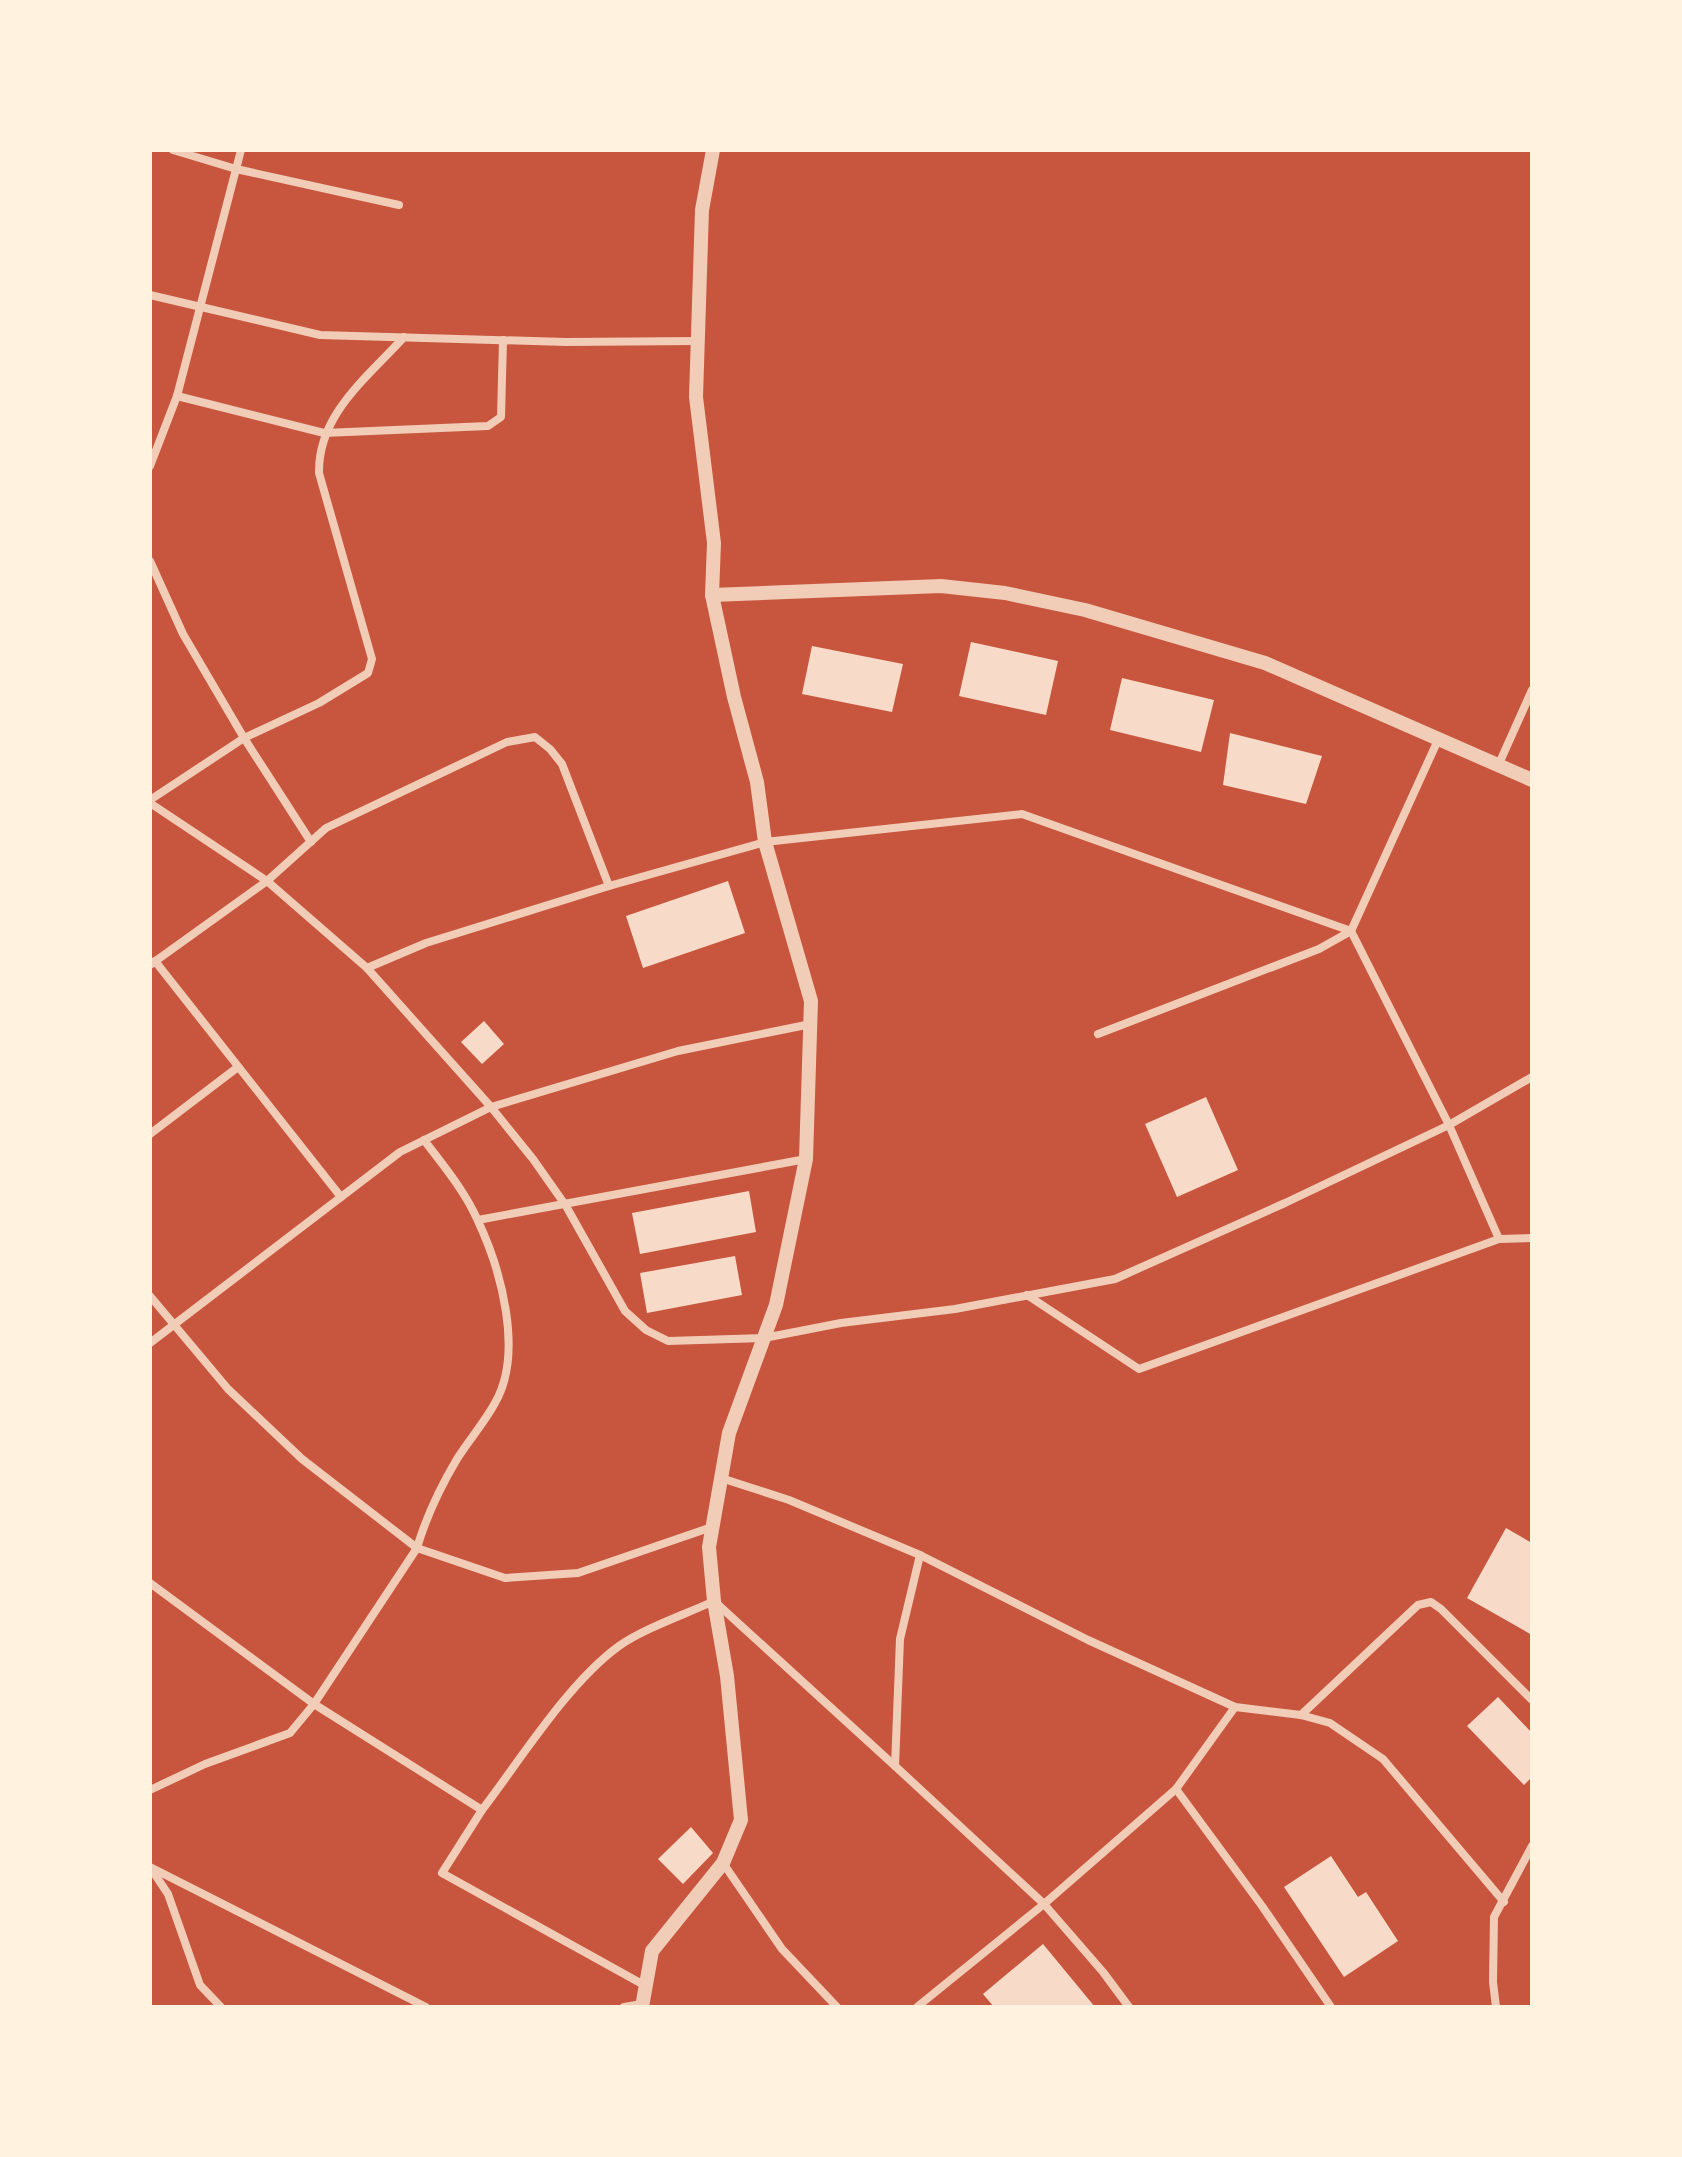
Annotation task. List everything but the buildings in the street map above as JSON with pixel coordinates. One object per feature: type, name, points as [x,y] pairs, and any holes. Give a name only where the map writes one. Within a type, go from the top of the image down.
[{"type":"street","points":[[173,150],[236,169],[399,205]]},
{"type":"street","points":[[150,466],[177,396],[241,150]]},
{"type":"street","points":[[624,2007],[642,2005],[652,1951],[723,1863],[741,1820],[727,1676],[714,1601],[709,1547],[729,1433],[776,1305],[806,1159],[811,1001],[765,842],[757,782],[734,697],[712,595],[714,543],[696,397],[702,210],[713,150]]},
{"type":"street","points":[[150,295],[320,335],[698,341]]},
{"type":"street","points":[[404,337],[336,411],[318,452],[319,473],[372,659],[368,673],[347,687],[207,759],[150,801],[267,881],[367,968],[491,1107],[533,1159],[566,1206],[625,1311],[646,1330],[668,1341],[764,1338],[841,1323],[955,1309],[1115,1279],[1449,1125],[1532,1077]]},
{"type":"street","points":[[177,396],[324,433],[488,426],[501,417],[503,340]]},
{"type":"street","points":[[150,561],[183,634],[244,738],[311,842]]},
{"type":"street","points":[[712,595],[941,586],[1005,593],[1162,631],[1265,663],[1532,780]]},
{"type":"street","points":[[1498,767],[1532,690]]},
{"type":"street","points":[[341,1197],[152,963],[267,881],[326,828],[507,742],[535,737],[562,764],[609,886]]},
{"type":"street","points":[[1098,1034],[1319,949],[1351,931],[1438,740]]},
{"type":"street","points":[[367,968],[426,943],[765,842],[1022,814],[1351,931],[1449,1125],[1499,1239]]},
{"type":"street","points":[[150,1343],[400,1152],[491,1107],[678,1051],[811,1024]]},
{"type":"street","points":[[150,1134],[238,1067]]},
{"type":"street","points":[[150,1790],[205,1764],[290,1733],[314,1704],[417,1548],[423,1527],[457,1459],[496,1401],[510,1352],[498,1276],[478,1220],[462,1191],[424,1140]]},
{"type":"street","points":[[478,1220],[806,1159]]},
{"type":"street","points":[[1027,1295],[1139,1369],[1499,1239],[1532,1238]]},
{"type":"street","points":[[150,1296],[228,1389],[302,1459],[417,1548],[505,1578],[578,1573],[713,1526]]},
{"type":"street","points":[[721,1478],[789,1500],[920,1555],[1088,1640],[1235,1707],[1301,1715],[1330,1723],[1383,1759],[1504,1902]]},
{"type":"street","points":[[895,1766],[900,1639],[920,1555]]},
{"type":"street","points":[[150,1583],[314,1704],[482,1810]]},
{"type":"street","points":[[714,1601],[1044,1904],[1129,2007]]},
{"type":"street","points":[[644,1985],[442,1873],[482,1810],[581,1679],[623,1643],[714,1601]]},
{"type":"street","points":[[1301,1715],[1418,1605],[1431,1602],[1532,1700]]},
{"type":"street","points":[[917,2007],[1044,1904],[1176,1789],[1235,1707]]},
{"type":"street","points":[[1176,1789],[1331,2007]]},
{"type":"street","points":[[1496,2007],[1493,1982],[1494,1917],[1532,1846]]},
{"type":"street","points":[[723,1863],[782,1949],[837,2007]]},
{"type":"street","points":[[150,1867],[168,1894],[200,1985],[221,2007]]},
{"type":"street","points":[[150,1867],[426,2007]]}]
